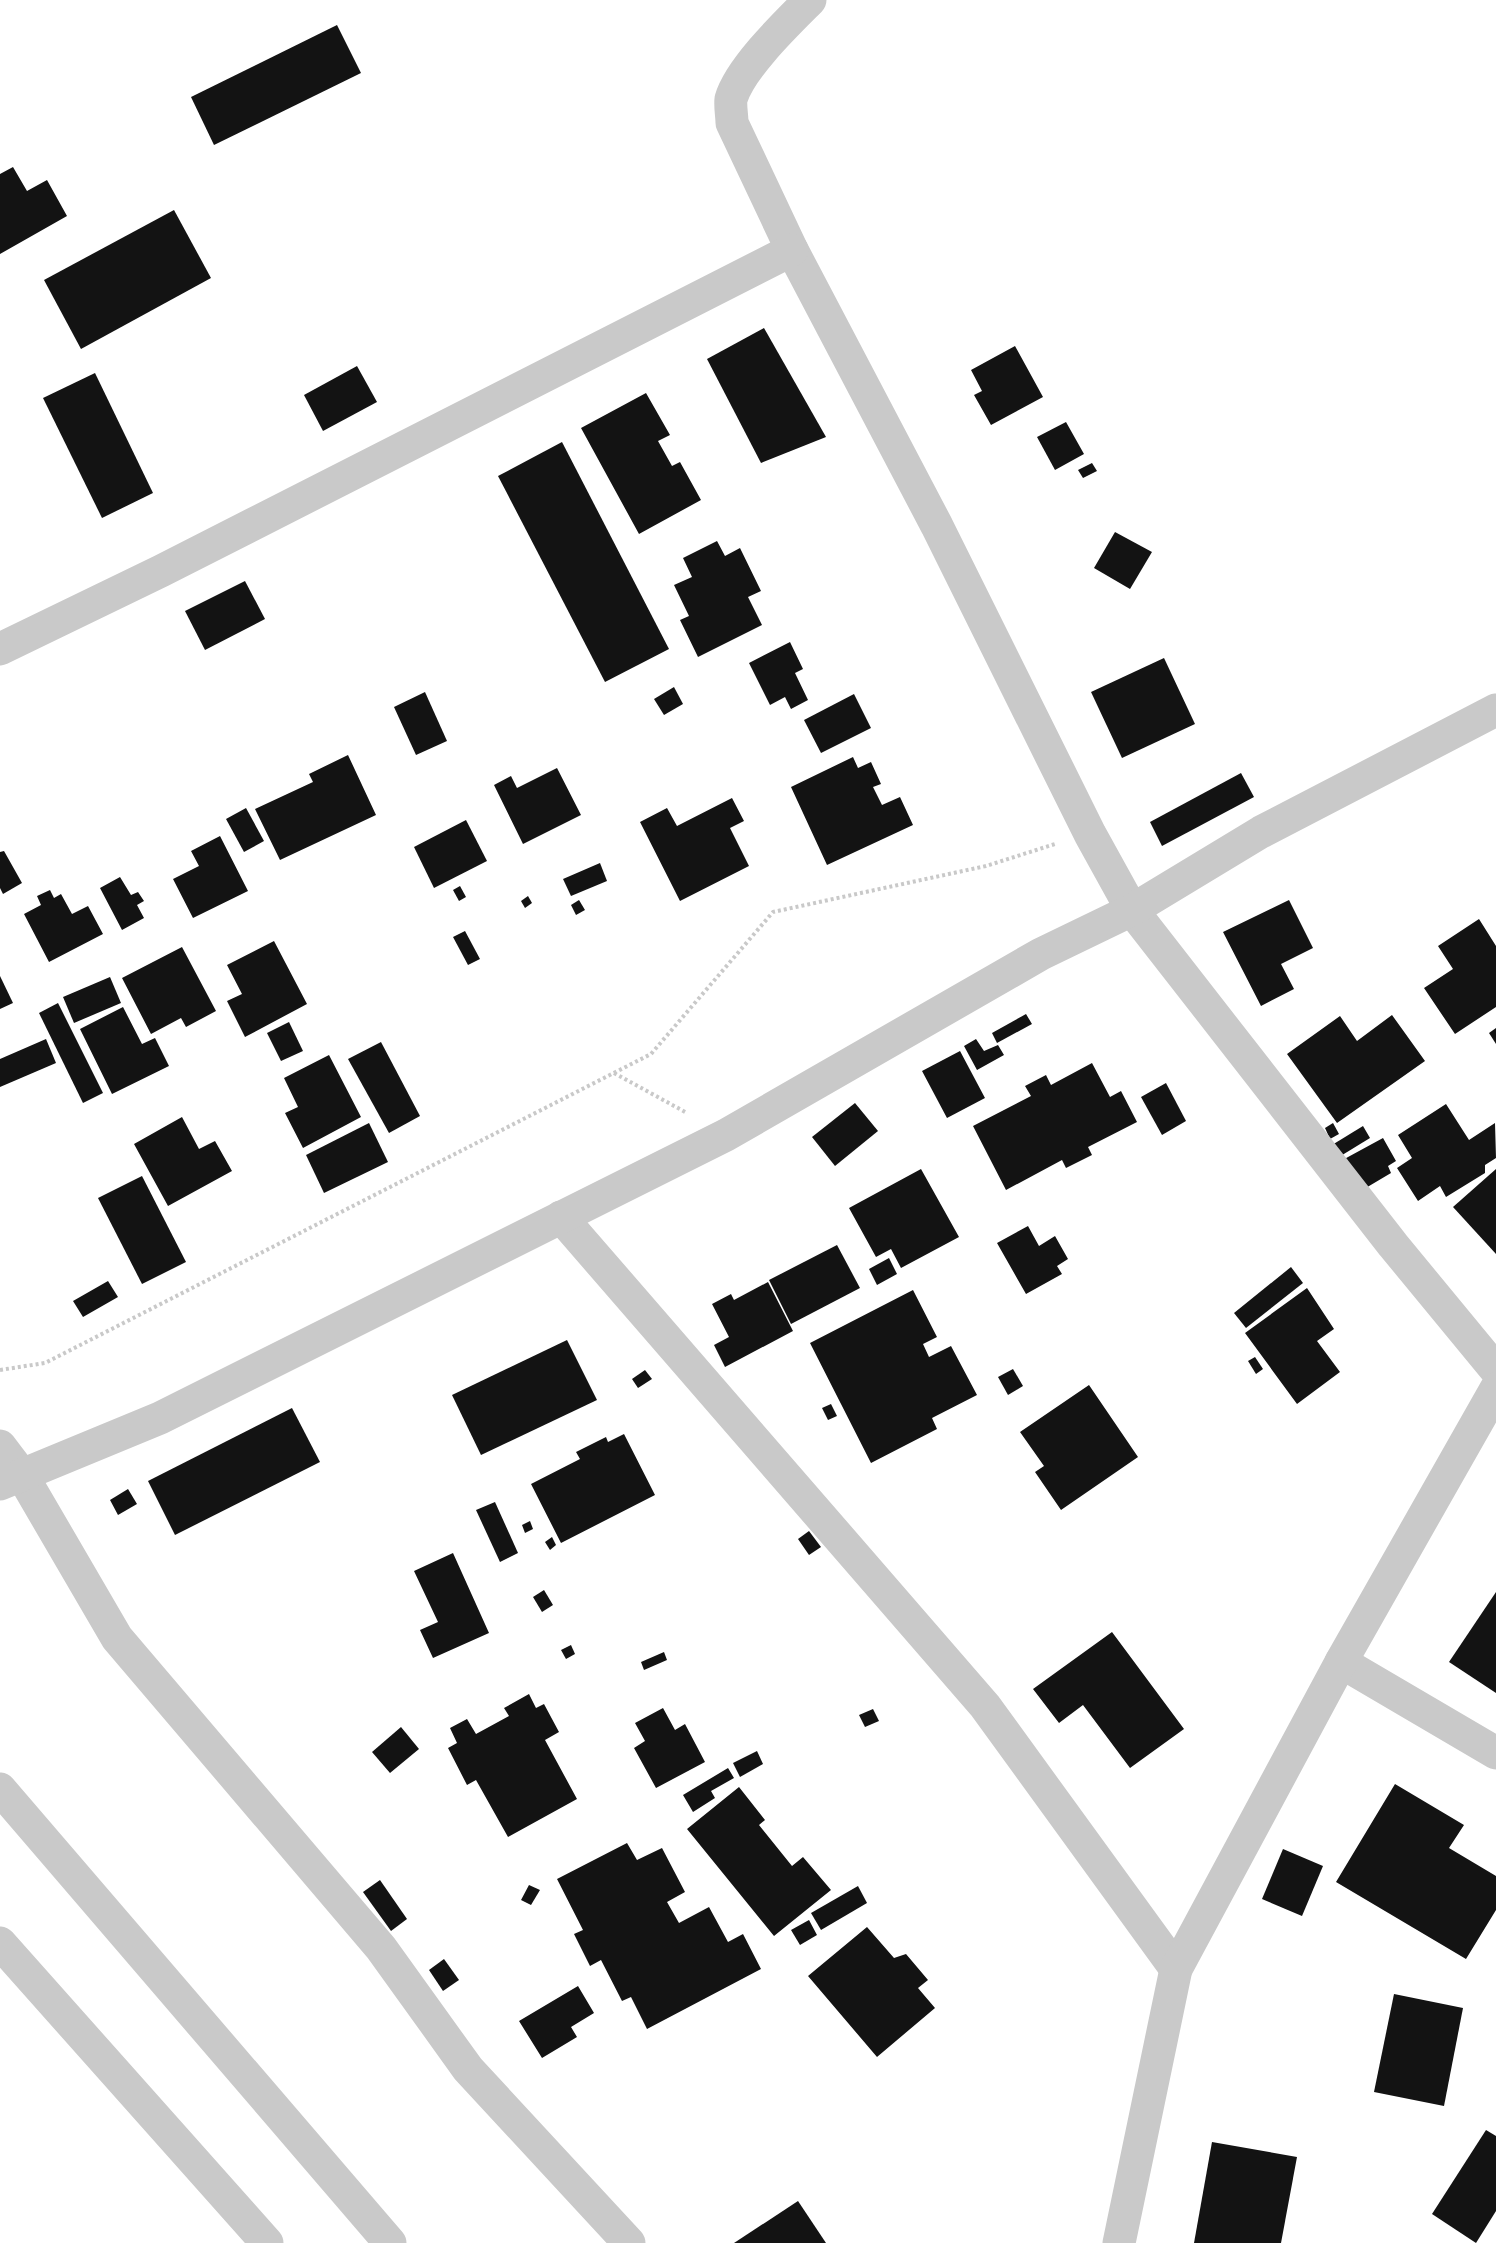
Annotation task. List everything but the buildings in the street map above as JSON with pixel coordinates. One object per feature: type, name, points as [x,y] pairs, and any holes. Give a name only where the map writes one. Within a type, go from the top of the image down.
[{"type":"street","points":[[810,0],[783,27],[738,81],[730,101],[732,123],[792,250],[937,526],[1090,834],[1132,910],[1393,1245],[1496,1370]]},
{"type":"street","points":[[0,649],[161,572],[792,250]]},
{"type":"street","points":[[11,1480],[160,1418],[726,1135],[1041,954],[1132,910],[1261,832],[1496,710]]},
{"type":"street","points":[[561,1217],[985,1706],[1176,1969]]},
{"type":"street","points":[[1119,2243],[1176,1969],[1341,1662],[1496,1389]]},
{"type":"street","points":[[0,1446],[11,1480],[117,1638],[381,1948],[468,2069],[629,2243]]},
{"type":"street","points":[[1341,1662],[1496,1753]]},
{"type":"street","points":[[0,1789],[390,2243]]},
{"type":"street","points":[[0,1943],[267,2243]]},
{"type":"path","points":[[0,1370],[45,1363],[651,1054],[773,912],[986,866],[1090,834]]},
{"type":"path","points":[[614,1073],[726,1135]]}]
